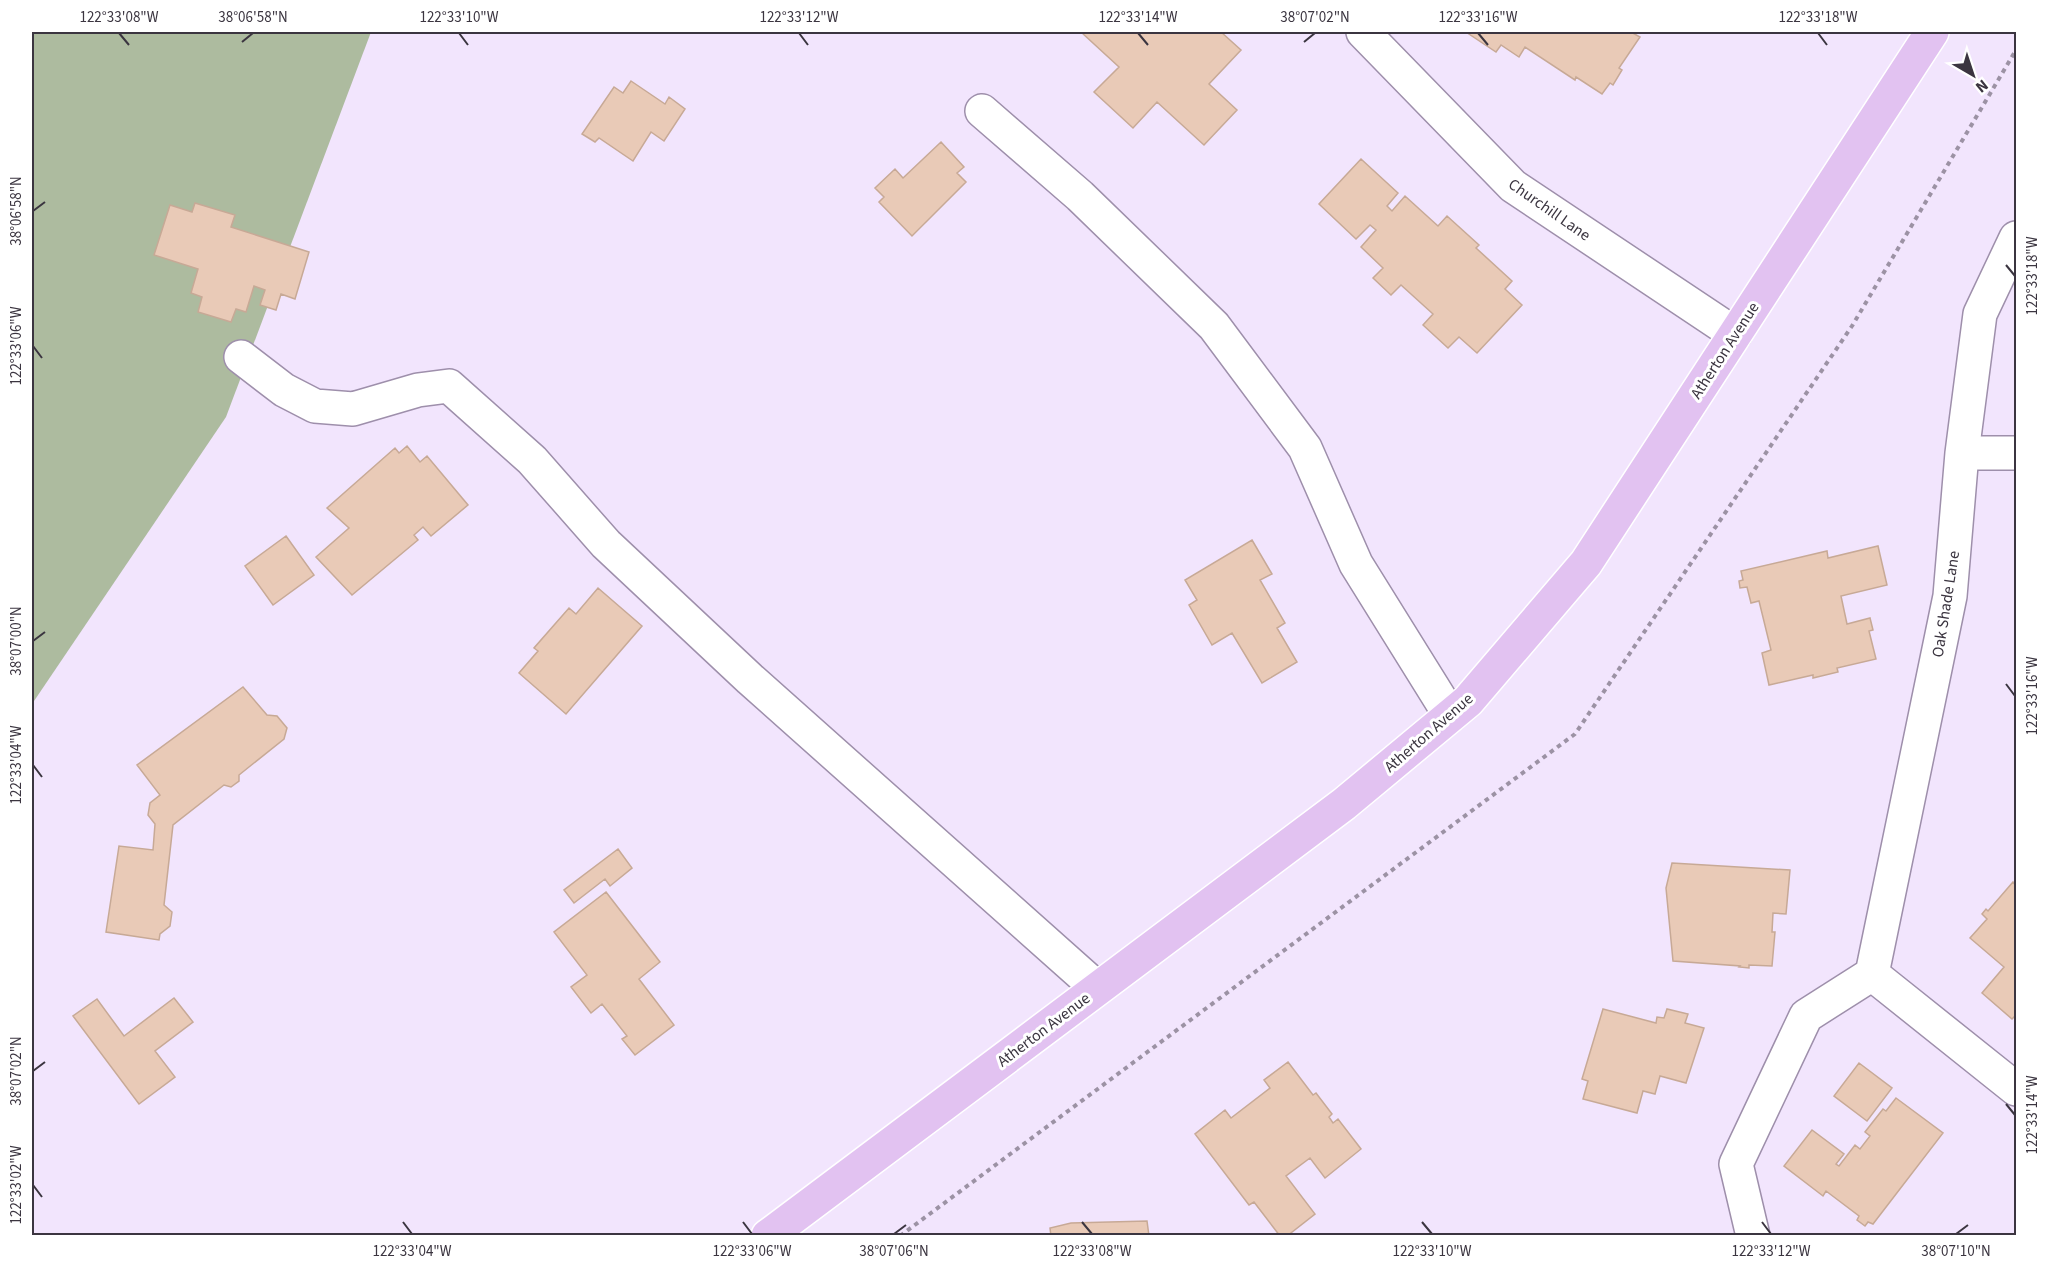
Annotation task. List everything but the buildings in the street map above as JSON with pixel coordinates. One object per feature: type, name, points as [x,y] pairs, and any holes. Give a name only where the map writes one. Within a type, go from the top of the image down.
[{"type":"main road","name":"Atherton Avenue","points":[[768,1236],[1344,804],[1468,701],[1586,563],[1932,32]]},
{"type":"street","name":"Churchill Lane","points":[[1364,32],[1513,186],[1735,334]]},
{"type":"street","points":[[982,111],[1080,196],[1214,326],[1305,448],[1356,564],[1450,715]]},
{"type":"street","name":"Oak Shade Lane","points":[[1872,974],[1950,596],[1962,453],[1980,314],[2016,238]]},
{"type":"street","points":[[241,357],[284,390],[315,406],[353,410],[418,390],[449,386],[532,460],[606,544],[750,679],[1097,988]]},
{"type":"street","points":[[1962,453],[2016,453]]},
{"type":"street","points":[[1753,1236],[1736,1164],[1806,1016],[1872,974],[2016,1089]]},
{"type":"green space","points":[[32,32],[371,32],[226,417],[32,704]]}]
